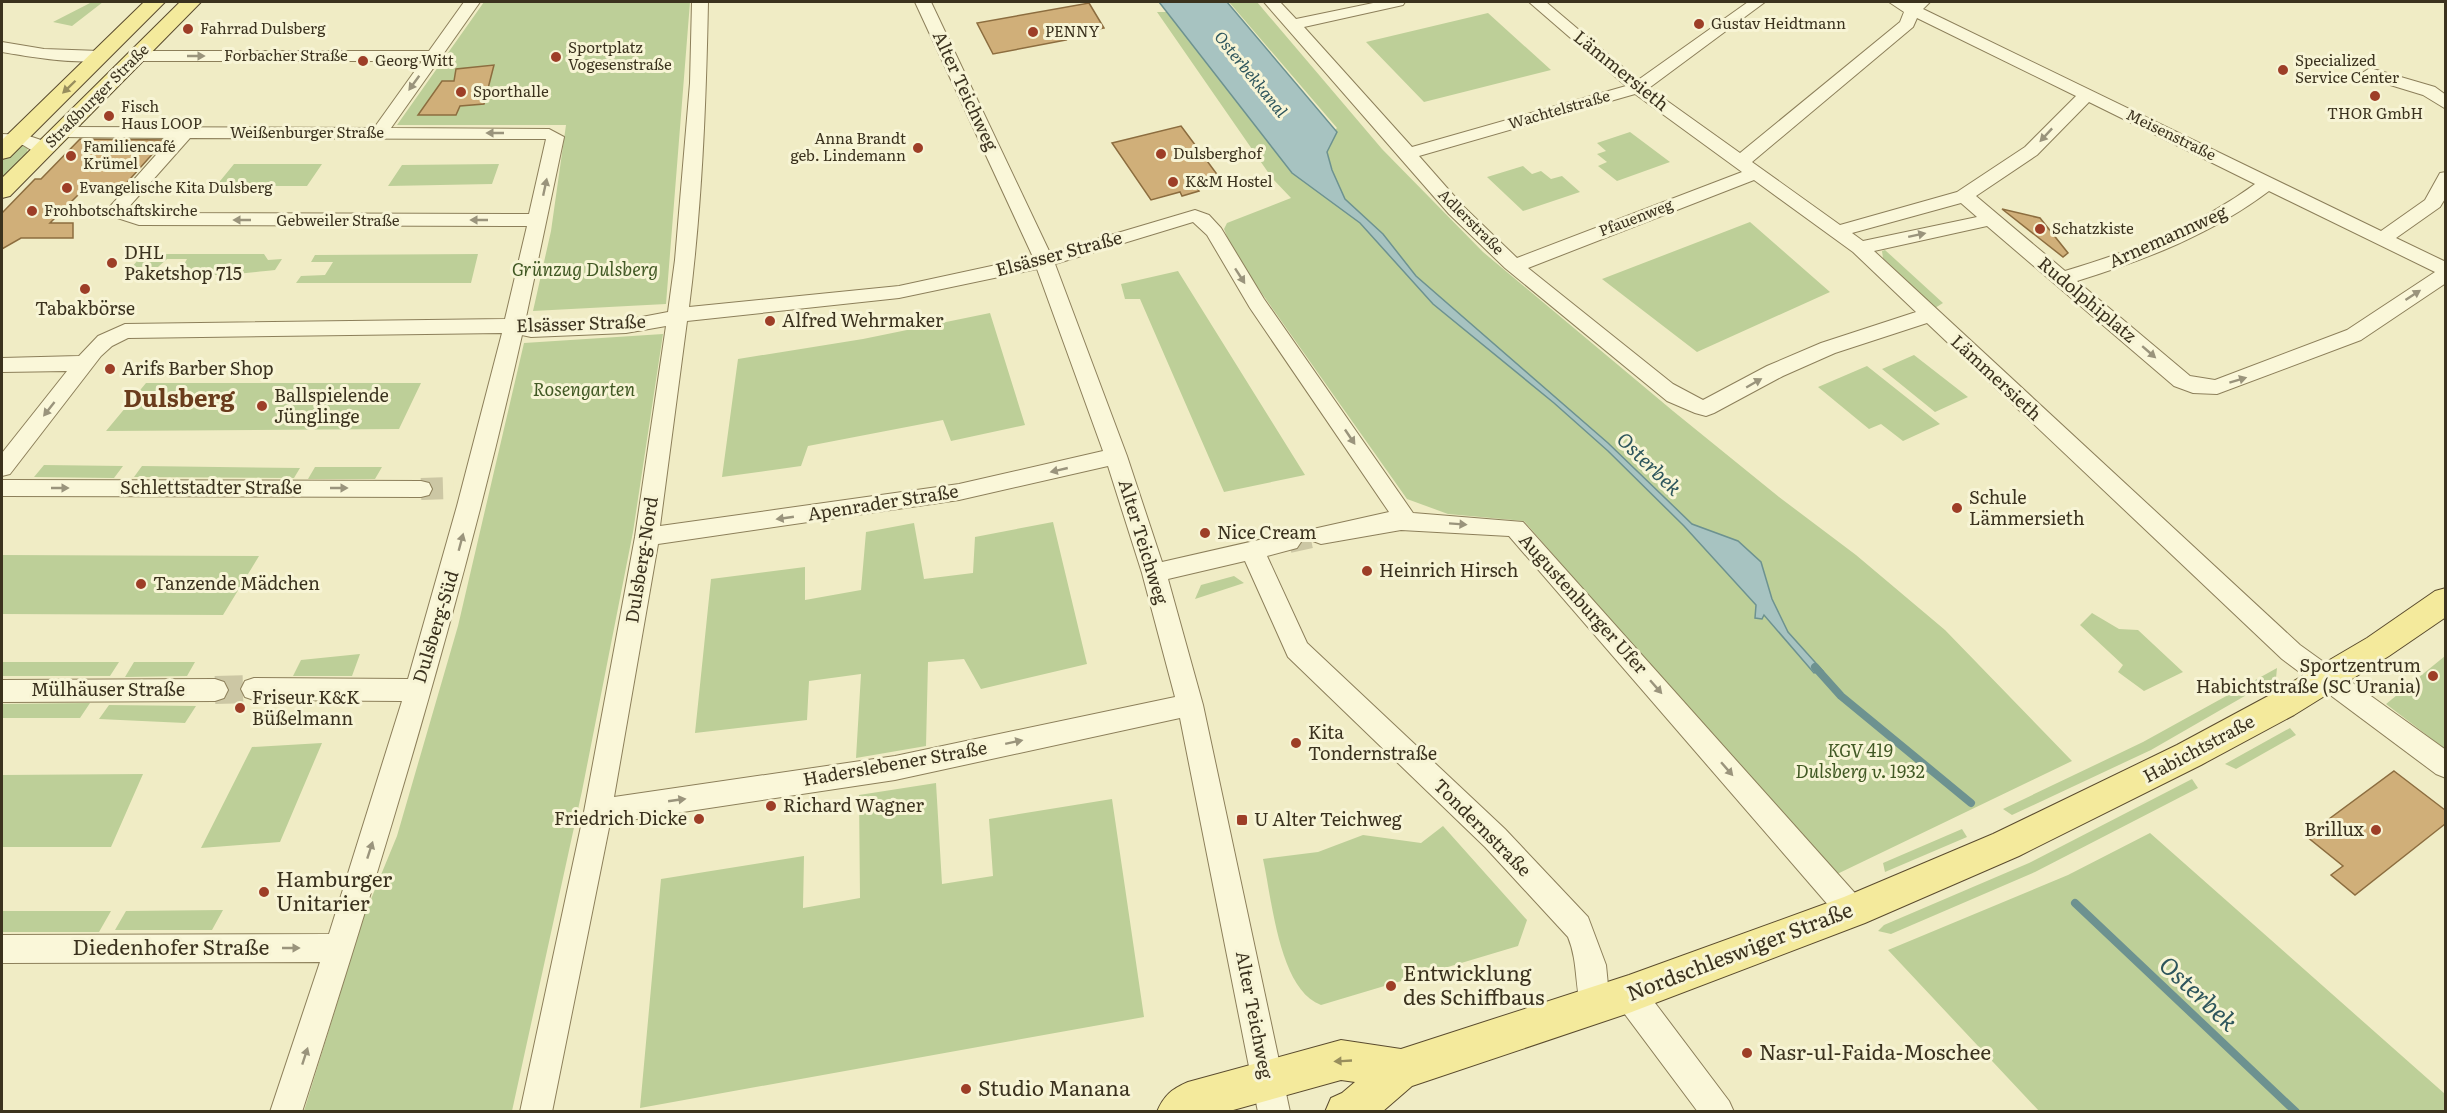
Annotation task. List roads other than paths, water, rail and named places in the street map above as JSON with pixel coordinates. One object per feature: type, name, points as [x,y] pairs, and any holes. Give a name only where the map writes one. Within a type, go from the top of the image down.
[{"type":"main road","name":"Straßburger Straße","points":[[6,143],[155,2]]},
{"type":"main road","name":"Straßburger Straße","points":[[2,191],[191,2]]},
{"type":"main road","name":"Habichtstraße","points":[[2071,814],[2189,756],[2327,678],[2378,647],[2445,600]]},
{"type":"main road","name":"Nordschleswiger Straße","points":[[1345,1112],[1354,1109],[1401,1069],[1612,1000],[1852,911],[2006,845],[2071,814]]},
{"type":"main road","name":"Nordschleswiger Straße","points":[[1177,1112],[1188,1102],[1270,1096],[1341,1060],[1401,1069]]},
{"type":"street","points":[[379,133],[472,2]]},
{"type":"street","name":"Dulsberg-Nord","points":[[536,1112],[598,812],[647,537],[679,315],[698,82],[700,2]]},
{"type":"street","name":"Alter Teichweg","points":[[923,2],[1044,261],[1116,456],[1154,573],[1190,705],[1270,1096]]},
{"type":"street","name":"Adlerstraße","points":[[1272,2],[1408,154],[1425,177],[1516,265],[1580,321],[1681,400],[1702,407],[1719,403],[1775,371],[1828,348],[1929,315]]},
{"type":"street","points":[[1293,25],[1397,2]]},
{"type":"street","name":"Lämmersieth","points":[[1537,2],[1638,88],[1840,231],[2283,644],[2445,766]]},
{"type":"street","name":"Wachtelstraße","points":[[1408,154],[1638,88],[1757,2]]},
{"type":"street","name":"Meisenstraße","points":[[1911,4],[2087,94],[2383,238],[2445,272]]},
{"type":"street","name":"Pfauenweg","points":[[1516,265],[1749,167],[1907,24],[1911,4]]},
{"type":"street","points":[[2,47],[44,54],[100,56]]},
{"type":"street","name":"Forbacher Straße","points":[[137,56],[435,56]]},
{"type":"street","points":[[2370,73],[2429,91],[2445,104]]},
{"type":"street","points":[[1840,231],[1964,196],[2031,151],[2087,94]]},
{"type":"street","name":"Weißenburger Straße","points":[[61,132],[554,134]]},
{"type":"street","name":"Gebweiler Straße","points":[[184,133],[115,211],[139,219],[538,220]]},
{"type":"street","name":"Dulsberg-Süd","points":[[286,1112],[341,948],[455,564],[465,487],[515,327],[554,134]]},
{"type":"street","points":[[6,143],[36,143],[40,146],[41,151]]},
{"type":"street","points":[[2383,238],[2433,203],[2445,177]]},
{"type":"street","name":"Arnemannweg","points":[[2062,279],[2125,260],[2178,236],[2223,215],[2268,183]]},
{"type":"street","name":"Rudolphiplatz","points":[[1964,196],[2182,381],[2193,386],[2217,387],[2262,372],[2354,335],[2445,272]]},
{"type":"street","points":[[1860,248],[1992,219]]},
{"type":"street","name":"Elsässer Straße","points":[[2,468],[85,363],[105,341],[125,331],[515,327],[531,330],[639,324],[666,321],[679,315],[827,297],[900,292],[1044,261],[1202,221],[1401,511],[1401,521]]},
{"type":"street","points":[[2,365],[85,363]]},
{"type":"street","name":"Apenrader Straße","points":[[647,537],[959,492],[1116,456]]},
{"type":"street","name":"Schlettstadter Straße","points":[[2,488],[421,489]]},
{"type":"street","name":"Augustenburger Ufer","points":[[1321,535],[1401,521],[1515,528],[1852,911]]},
{"type":"street","points":[[1154,573],[1289,542]]},
{"type":"street","name":"Tondernstraße","points":[[1253,552],[1297,650],[1495,838],[1578,927],[1592,963],[1612,1000]]},
{"type":"street","points":[[254,689],[417,690]]},
{"type":"street","name":"Mülhäuser Straße","points":[[2,691],[215,690]]},
{"type":"street","name":"Haderslebener Straße","points":[[598,812],[895,768],[1190,705]]},
{"type":"street","name":"Diedenhofer Straße","points":[[2,949],[341,948]]},
{"type":"street","points":[[1612,1000],[1718,1112]]},
{"type":"water","name":"Osterbekkanal","points":[[1159,2],[1227,2],[1337,132],[1327,152],[1345,199],[1383,234],[1416,276],[1608,443],[1692,524],[1738,541],[1761,562],[1772,599],[1788,632],[1823,671],[1814,673],[1764,615],[1762,619],[1755,618],[1756,605],[1684,526],[1608,451],[1554,403],[1433,304],[1360,223],[1292,173]]},
{"type":"waterway","name":"Osterbek","points":[[1815,667],[1841,696],[1971,803]]},
{"type":"waterway","name":"Osterbek","points":[[2075,903],[2296,1112]]},
{"type":"tunnel","points":[[421,489],[454,488]]},
{"type":"tunnel","points":[[1289,542],[1321,535]]},
{"type":"tunnel","points":[[215,690],[254,689]]},
{"type":"place","name":"Gustav Heidtmann","points":[[1699,24]]},
{"type":"place","name":"Fahrrad Dulsberg","points":[[188,29]]},
{"type":"place","name":"PENNY","points":[[1033,32]]},
{"type":"place","name":"Sportplatz Vogesenstraße","points":[[556,57]]},
{"type":"place","name":"Georg Witt","points":[[363,61]]},
{"type":"place","name":"Specialized Service Center","points":[[2283,70]]},
{"type":"place","name":"Sporthalle","points":[[461,92]]},
{"type":"place","name":"THOR GmbH","points":[[2375,96]]},
{"type":"place","name":"Fisch Haus LOOP","points":[[109,116]]},
{"type":"place","name":"Anna Brandt geb. Lindemann","points":[[918,148]]},
{"type":"place","name":"Dulsberghof","points":[[1161,154]]},
{"type":"place","name":"Familiencafé Krümel","points":[[71,156]]},
{"type":"place","name":"K&M Hostel","points":[[1173,182]]},
{"type":"place","name":"Evangelische Kita Dulsberg","points":[[67,188]]},
{"type":"place","name":"Frohbotschaftskirche","points":[[32,211]]},
{"type":"place","name":"Schatzkiste","points":[[2040,229]]},
{"type":"place","name":"DHL Paketshop 715","points":[[112,263]]},
{"type":"place","name":"Tabakbörse","points":[[85,289]]},
{"type":"place","name":"Alfred Wehrmaker","points":[[770,321]]},
{"type":"place","name":"Arifs Barber Shop","points":[[110,369]]},
{"type":"place","name":"Ballspielende Jünglinge","points":[[262,406]]},
{"type":"place","name":"Schule Lämmersieth","points":[[1957,508]]},
{"type":"place","name":"Nice Cream","points":[[1205,533]]},
{"type":"place","name":"Heinrich Hirsch","points":[[1367,571]]},
{"type":"place","name":"Tanzende Mädchen","points":[[141,584]]},
{"type":"place","name":"Sportzentrum Habichtstraße (SC Urania)","points":[[2433,676]]},
{"type":"place","name":"Friseur K&K Büßelmann","points":[[240,708]]},
{"type":"place","name":"Kita Tondernstraße","points":[[1296,743]]},
{"type":"place","name":"Richard Wagner","points":[[771,806]]},
{"type":"place","name":"Friedrich Dicke","points":[[699,819]]},
{"type":"place","name":"U Alter Teichweg","points":[[1242,820]]},
{"type":"place","name":"Brillux","points":[[2376,830]]},
{"type":"place","name":"Hamburger Unitarier","points":[[264,892]]},
{"type":"place","name":"Entwicklung des Schiffbaus","points":[[1391,986]]},
{"type":"place","name":"Nasr-ul-Faida-Moschee","points":[[1747,1053]]},
{"type":"place","name":"Studio Manana","points":[[966,1089]]},
{"type":"district","name":"Dulsberg","points":[[179,399]]},
{"type":"park label","name":"Grünzug Dulsberg","points":[[585,270]]},
{"type":"park label","name":"Rosengarten","points":[[584,390]]},
{"type":"park label","name":"KGV 419 Dulsberg v. 1932","points":[[1860,762]]}]
